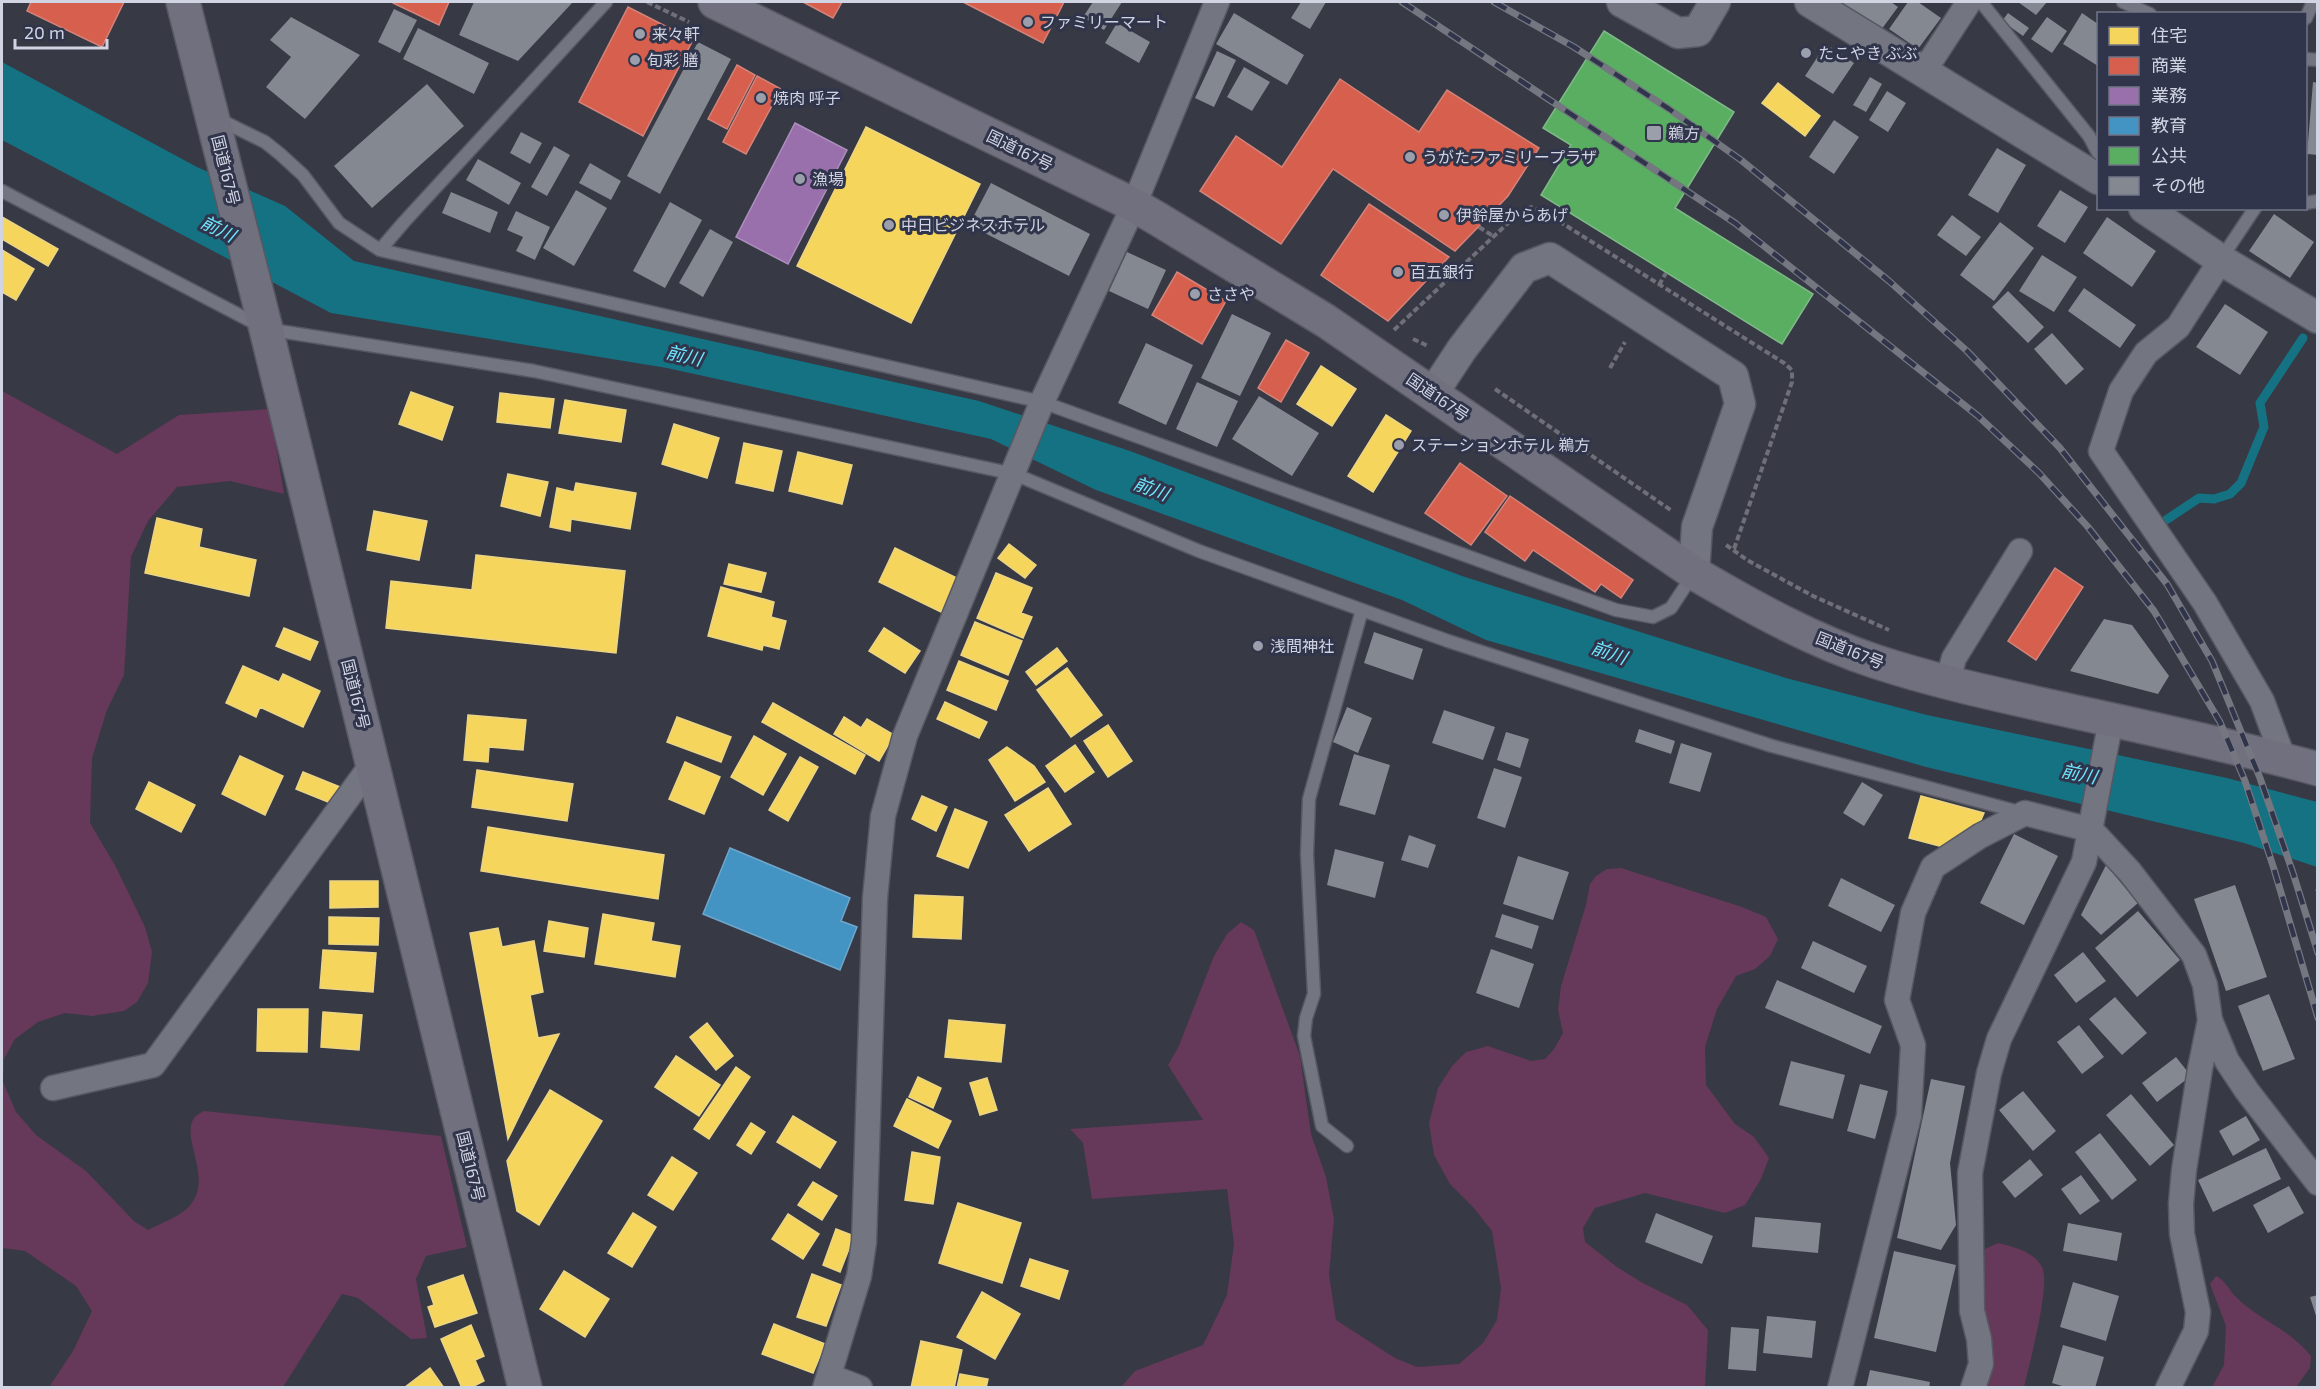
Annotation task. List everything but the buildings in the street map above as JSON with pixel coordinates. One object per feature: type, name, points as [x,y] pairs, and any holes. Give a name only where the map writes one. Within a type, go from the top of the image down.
[{"type":"highway","name":"国道167号","points":[[183,2],[266,329],[525,1388]]},
{"type":"highway","name":"国道167号","points":[[715,2],[1134,205],[1326,321],[1694,573],[1748,604],[1840,648],[1876,662],[2109,734],[2284,760],[2318,769]]},
{"type":"street","points":[[860,1388],[827,1382],[859,1276],[864,1242],[876,898],[883,816],[905,736],[1042,402],[1134,205],[1217,2]]},
{"type":"street","points":[[1622,2],[1678,33],[1698,31],[1715,2]]},
{"type":"street","points":[[1810,2],[2097,178]]},
{"type":"street","points":[[1924,71],[1969,2]]},
{"type":"street","points":[[2147,210],[2221,260],[2318,318]]},
{"type":"street","points":[[1433,393],[1462,349],[1524,268],[1550,258],[1733,376],[1740,404],[1697,527],[1694,573]]},
{"type":"street","points":[[2102,414],[2121,391],[2146,353],[2178,327],[2221,260]]},
{"type":"street","points":[[2121,391],[2101,451],[2205,603],[2262,701],[2284,760]]},
{"type":"street","points":[[1947,683],[1954,658],[2020,551]]},
{"type":"street","points":[[1973,1388],[1981,1364],[1979,1339],[1972,1311],[1970,1173],[1989,1073],[1999,1039],[2084,862],[2109,734]]},
{"type":"street","points":[[53,1088],[153,1065],[373,763]]},
{"type":"street","points":[[1840,1388],[1909,1116],[1913,1045],[1897,1000],[1913,913],[1933,867],[1980,836],[2025,813],[2093,823],[2194,956],[2205,985],[2210,1020],[2227,1061],[2247,1091],[2318,1183]]},
{"type":"street","points":[[2168,1388],[2196,1331],[2198,1312],[2182,1234],[2181,1204],[2210,1020]]},
{"type":"lane","points":[[380,250],[606,2]]},
{"type":"lane","points":[[1981,2],[2089,136],[2097,151]]},
{"type":"lane","points":[[2123,2],[2146,12]]},
{"type":"lane","points":[[213,117],[265,142],[303,175],[339,223],[380,250],[1042,402],[1616,610],[1653,617],[1671,608],[1694,573]]},
{"type":"lane","points":[[2,191],[266,329],[534,371],[1014,474],[1199,551],[1448,641],[1772,746],[2025,813]]},
{"type":"lane","points":[[2221,260],[2254,210]]},
{"type":"lane","points":[[1347,1146],[1322,1126],[1305,1036],[1306,1018],[1314,994],[1307,854],[1309,800],[1362,610]]},
{"type":"path","points":[[1493,212],[1508,223]]},
{"type":"path","points":[[1479,227],[1493,236]]},
{"type":"path","points":[[1655,291],[1666,273]]},
{"type":"path","points":[[1610,368],[1626,340]]},
{"type":"path","points":[[1495,389],[1675,513]]},
{"type":"shaded area","points":[[2,391],[117,454],[179,415],[270,409],[284,494],[230,481],[177,487],[148,521],[131,557],[124,675],[107,710],[92,758],[90,823],[116,867],[145,927],[152,952],[148,983],[137,1002],[124,1011],[92,1016],[65,1013],[38,1022],[15,1039],[4,1059],[3,1082],[16,1112],[36,1135],[86,1171],[134,1221],[148,1230],[182,1212],[191,1204],[197,1192],[199,1178],[191,1127],[194,1118],[204,1111],[441,1136],[467,1247],[426,1256],[416,1279],[427,1338],[411,1339],[358,1298],[342,1294],[283,1387],[51,1387],[73,1351],[92,1311],[76,1286],[25,1251],[2,1248]]},
{"type":"shaded area","points":[[1621,868],[1766,917],[1778,939],[1770,956],[1755,969],[1736,976],[1717,1009],[1705,1047],[1706,1085],[1735,1124],[1754,1137],[1769,1158],[1761,1179],[1745,1205],[1725,1213],[1645,1193],[1595,1208],[1583,1228],[1585,1242],[1641,1282],[1687,1305],[1708,1330],[1705,1387],[1121,1387],[1135,1371],[1203,1345],[1227,1295],[1234,1244],[1227,1189],[1092,1199],[1083,1143],[1070,1129],[1203,1120],[1168,1065],[1178,1048],[1214,956],[1227,934],[1241,922],[1254,930],[1300,1056],[1311,1134],[1326,1177],[1334,1219],[1329,1275],[1336,1320],[1395,1358],[1417,1367],[1459,1364],[1483,1343],[1497,1320],[1501,1288],[1492,1231],[1473,1207],[1450,1184],[1434,1155],[1429,1123],[1438,1088],[1452,1066],[1466,1052],[1488,1046],[1531,1061],[1545,1059],[1554,1049],[1563,1033],[1558,1010],[1561,986],[1586,905],[1590,884],[1596,876],[1607,869]]},
{"type":"shaded area","points":[[1998,1243],[2023,1250],[2034,1257],[2042,1267],[2044,1276],[2042,1307],[2024,1387],[1987,1387],[1991,1363],[1983,1295],[1985,1249]]},
{"type":"shaded area","points":[[2216,1276],[2245,1305],[2294,1339],[2311,1356],[2310,1368],[2296,1387],[2212,1387],[2224,1365],[2226,1326],[2210,1284]]},
{"type":"water","name":"前川","points":[[2,62],[197,167],[285,206],[354,261],[979,401],[1130,451],[1462,576],[1786,678],[1927,715],[2227,778],[2317,802],[2317,867],[2244,843],[1926,767],[1486,640],[1402,600],[1096,490],[991,439],[667,368],[331,313],[2,140]]},
{"type":"waterway","points":[[2166,520],[2199,498],[2214,499],[2230,494],[2241,483],[2264,427],[2260,403],[2303,338]]},
{"type":"railway","points":[[1402,2],[1735,223],[1978,416],[2039,473],[2088,527],[2154,611],[2220,722],[2245,781],[2274,869],[2318,1018]]},
{"type":"railway","points":[[1494,2],[1574,47],[1669,109],[1741,160],[1889,281],[1967,351],[2060,448],[2167,584],[2212,661],[2260,778],[2318,953]]},
{"type":"place","name":"ファミリーマート","points":[[1028,22]]},
{"type":"place","name":"来々軒","points":[[640,34]]},
{"type":"place","name":"たこやき ぶぶ","points":[[1806,53]]},
{"type":"place","name":"旬彩 膳","points":[[635,60]]},
{"type":"place","name":"焼肉 呼子","points":[[761,98]]},
{"type":"place","name":"鵜方","points":[[1654,133]]},
{"type":"place","name":"うがたファミリープラザ","points":[[1410,157]]},
{"type":"place","name":"漁場","points":[[800,179]]},
{"type":"place","name":"伊鈴屋からあげ","points":[[1444,215]]},
{"type":"place","name":"中日ビジネスホテル","points":[[889,225]]},
{"type":"place","name":"百五銀行","points":[[1398,272]]},
{"type":"place","name":"ささや","points":[[1195,294]]},
{"type":"place","name":"ステーションホテル 鵜方","points":[[1399,445]]},
{"type":"place","name":"浅間神社","points":[[1258,646]]}]
